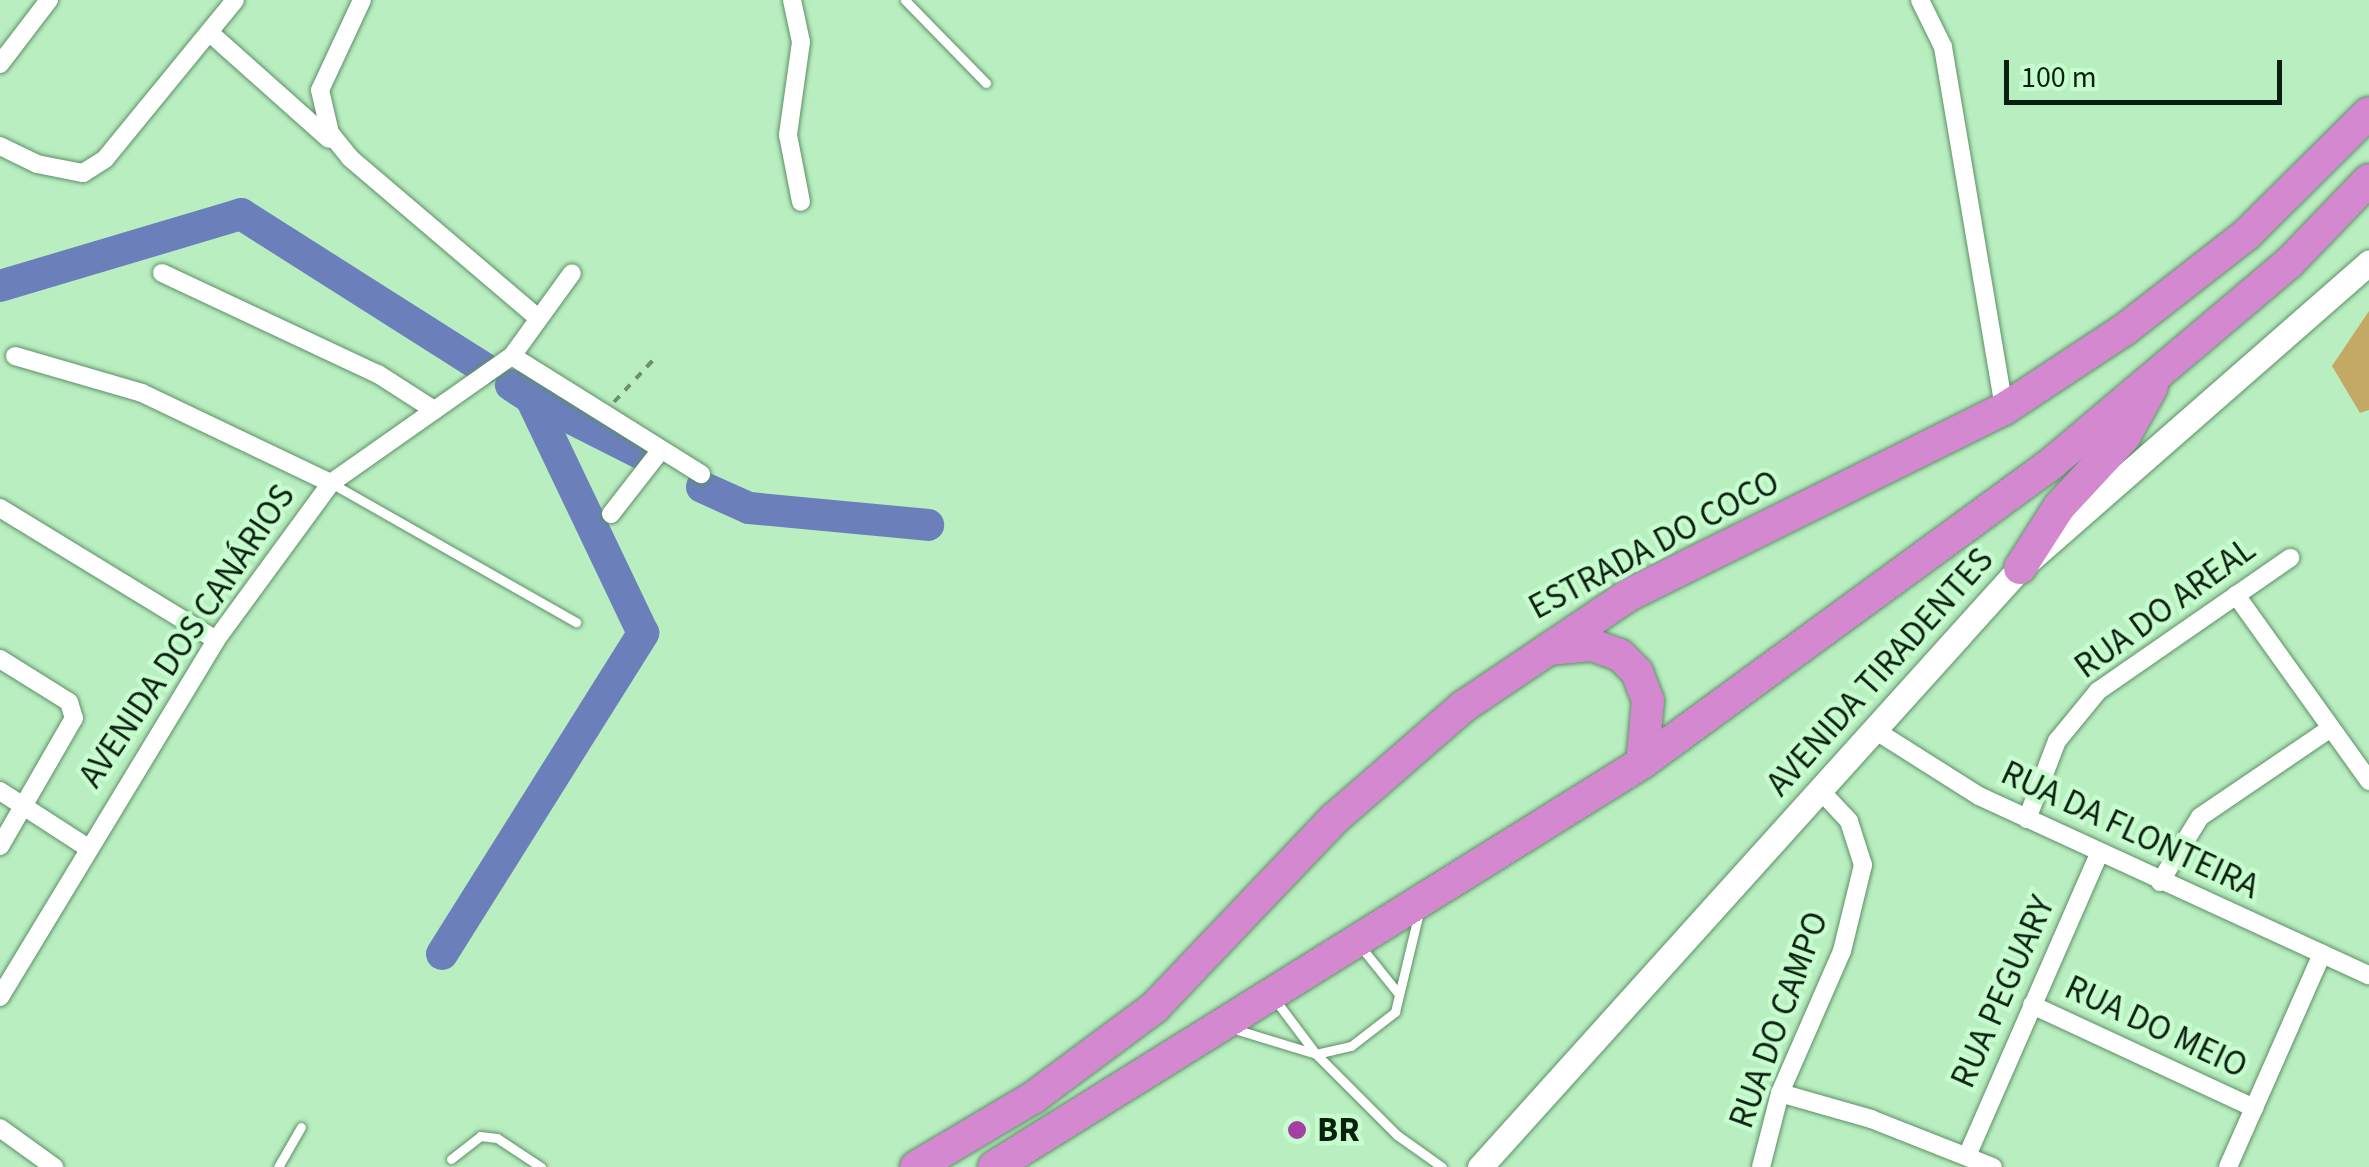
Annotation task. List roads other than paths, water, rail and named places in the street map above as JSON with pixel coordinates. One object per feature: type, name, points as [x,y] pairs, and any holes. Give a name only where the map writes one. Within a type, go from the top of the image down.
[{"type":"highway","name":"ESTRADA DO COCO","points":[[916,1167],[1034,1097],[1155,1007],[1334,819],[1464,706],[1629,595],[2004,409],[2124,330],[2246,235],[2369,113]]},
{"type":"highway","points":[[994,1167],[1642,763],[2051,464],[2289,262],[2369,180]]},
{"type":"highway","points":[[2020,568],[2059,507],[2124,437],[2159,372]]},
{"type":"highway","points":[[1542,650],[1592,645],[1620,655],[1636,672],[1648,701],[1642,763]]},
{"type":"street","points":[[0,64],[49,0]]},
{"type":"street","points":[[0,146],[37,164],[82,173],[105,159],[235,0]]},
{"type":"street","points":[[350,158],[330,133],[320,90],[362,0]]},
{"type":"street","points":[[792,0],[802,42],[788,136],[801,202]]},
{"type":"street","points":[[1920,0],[1942,47],[2004,409]]},
{"type":"street","points":[[210,33],[537,318]]},
{"type":"street","name":"AVENIDA TIRADENTES","points":[[1480,1167],[2020,568],[2369,262]]},
{"type":"street","points":[[162,273],[378,374],[434,410]]},
{"type":"street","name":"AVENIDA DOS CANÁRIOS","points":[[0,997],[85,846],[216,640],[331,483],[512,356],[572,273]]},
{"type":"street","points":[[15,356],[142,393],[331,483]]},
{"type":"street","points":[[512,356],[601,417],[702,474]]},
{"type":"street","points":[[611,514],[660,450]]},
{"type":"street","points":[[0,508],[216,640]]},
{"type":"street","name":"RUA DO AREAL","points":[[2026,818],[2057,741],[2098,691],[2290,558]]},
{"type":"street","points":[[2236,595],[2369,781]]},
{"type":"street","points":[[0,660],[73,711],[71,726],[0,846]]},
{"type":"street","points":[[2160,882],[2200,818],[2332,728]]},
{"type":"street","name":"RUA DA FLONTEIRA","points":[[1872,729],[2026,818],[2369,975]]},
{"type":"street","name":"RUA DO CAMPO","points":[[1761,1167],[1780,1093],[1842,951],[1862,865],[1849,820],[1820,790]]},
{"type":"street","points":[[0,791],[85,846]]},
{"type":"street","name":"RUA PEGUARY","points":[[1967,1156],[2099,854]]},
{"type":"street","points":[[2228,1167],[2322,954]]},
{"type":"street","name":"RUA DO MEIO","points":[[2032,1005],[2254,1108]]},
{"type":"street","points":[[1780,1093],[1993,1167]]},
{"type":"street","points":[[0,1128],[54,1167]]},
{"type":"lane","points":[[904,0],[986,84]]},
{"type":"lane","points":[[331,483],[576,622]]},
{"type":"lane","points":[[1224,1025],[1316,1054],[1351,1046],[1384,1026],[1398,994],[1422,900]]},
{"type":"lane","points":[[1356,941],[1398,994]]},
{"type":"lane","points":[[1271,995],[1316,1054],[1397,1135],[1442,1167]]},
{"type":"lane","points":[[278,1167],[301,1127]]},
{"type":"lane","points":[[451,1159],[480,1136],[497,1138],[541,1167]]},
{"type":"waterway","points":[[0,286],[241,214],[484,368]]},
{"type":"waterway","points":[[442,954],[643,633],[531,398],[511,385]]},
{"type":"waterway","points":[[531,398],[644,455]]},
{"type":"waterway","points":[[702,487],[749,508],[928,525]]},
{"type":"place","name":"BR","points":[[1297,1130]]}]
